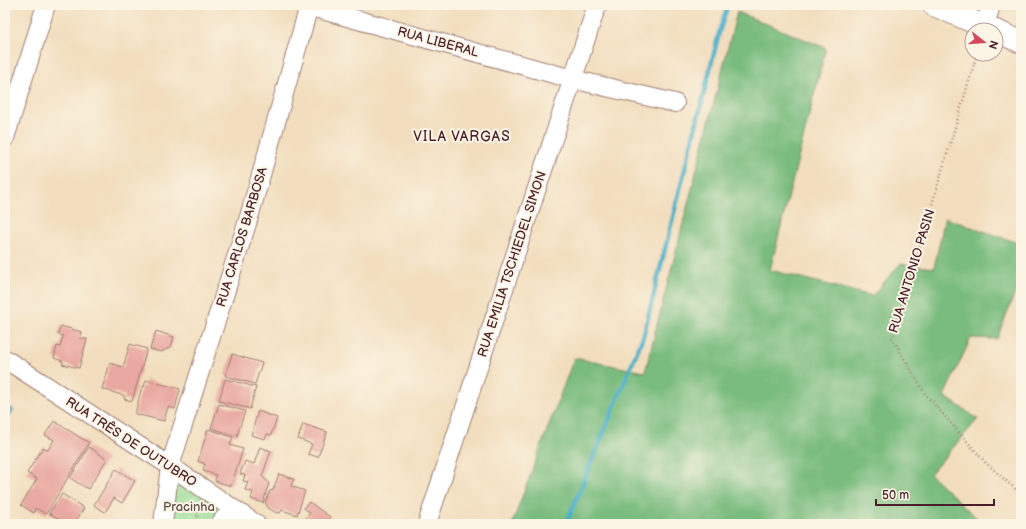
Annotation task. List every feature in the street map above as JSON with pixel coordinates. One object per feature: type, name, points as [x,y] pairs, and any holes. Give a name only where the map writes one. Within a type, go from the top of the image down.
[{"type":"main road","points":[[934,5],[974,22]]},
{"type":"main road","points":[[1004,35],[1021,42]]},
{"type":"street","points":[[5,138],[46,5]]},
{"type":"street","name":"RUA EMILIA TSCHIEDEL SIMON","points":[[427,524],[597,5]]},
{"type":"street","points":[[991,5],[991,22]]},
{"type":"street","name":"RUA LIBERAL","points":[[306,6],[572,79],[675,103]]},
{"type":"street","name":"RUA CARLOS BARBOSA","points":[[163,524],[170,466],[249,217],[306,6]]},
{"type":"street","name":"RUA TRÊS DE OUTUBRO","points":[[5,359],[170,466],[256,524]]},
{"type":"street","points":[[220,524],[232,508]]},
{"type":"path","name":"RUA ANTONIO PASIN","points":[[975,62],[892,338],[926,395],[985,462],[1021,494]]},
{"type":"path","points":[[193,502],[197,506],[198,513],[195,524]]},
{"type":"green space","points":[[737,12],[826,48],[770,270],[872,296],[900,264],[934,268],[945,218],[1021,244],[1021,277],[997,339],[971,338],[944,396],[978,419],[930,474],[983,524],[512,524],[574,358],[645,372]]},
{"type":"green space","name":"Pracinha","points":[[176,478],[222,510],[212,524],[170,524]]},
{"type":"water","points":[[5,404],[14,410],[6,421],[5,421]]},
{"type":"building","points":[[61,326],[82,332],[80,338],[87,339],[79,368],[62,364],[63,361],[54,358],[57,346],[60,347],[63,336],[58,334]]},
{"type":"building","points":[[156,331],[174,337],[171,347],[161,352],[150,349]]},
{"type":"building","points":[[130,344],[147,349],[132,401],[124,399],[125,396],[102,389],[110,363],[123,367]]},
{"type":"building","points":[[232,354],[262,363],[255,384],[225,376]]},
{"type":"building","points":[[225,379],[256,387],[250,409],[219,401]]},
{"type":"building","points":[[146,380],[180,389],[175,409],[168,407],[164,421],[135,414],[142,386],[144,387]]},
{"type":"building","points":[[219,404],[245,411],[237,436],[211,428]]},
{"type":"building","points":[[258,411],[277,418],[271,435],[267,434],[265,439],[251,435]]},
{"type":"building","points":[[54,421],[89,443],[46,514],[35,508],[34,513],[21,505],[37,479],[27,473],[43,447],[48,450],[54,440],[45,435]]},
{"type":"building","points":[[303,424],[327,432],[318,457],[308,454],[312,444],[298,439]]},
{"type":"building","points":[[208,429],[233,437],[230,445],[243,449],[231,486],[215,481],[216,475],[203,471],[205,464],[198,461]]},
{"type":"building","points":[[89,447],[107,459],[88,489],[70,478]]},
{"type":"building","points":[[260,447],[271,451],[262,476],[269,483],[263,503],[251,499],[253,492],[245,490],[248,482],[243,481],[245,475],[240,474],[245,461],[254,464]]},
{"type":"building","points":[[116,469],[135,481],[122,503],[114,498],[105,512],[94,505]]},
{"type":"building","points":[[279,474],[294,479],[291,486],[305,491],[297,515],[282,510],[280,513],[275,512],[268,508],[265,502],[270,491],[273,490]]},
{"type":"building","points":[[62,494],[84,508],[74,524],[67,524],[49,513]]},
{"type":"building","points":[[309,502],[330,517],[327,521],[331,524],[309,524],[304,520],[310,513],[304,508]]},
{"type":"waterway","points":[[566,524],[643,337],[720,29],[728,5]]},
{"type":"district","name":"VILA VARGAS","points":[[462,136]]}]
